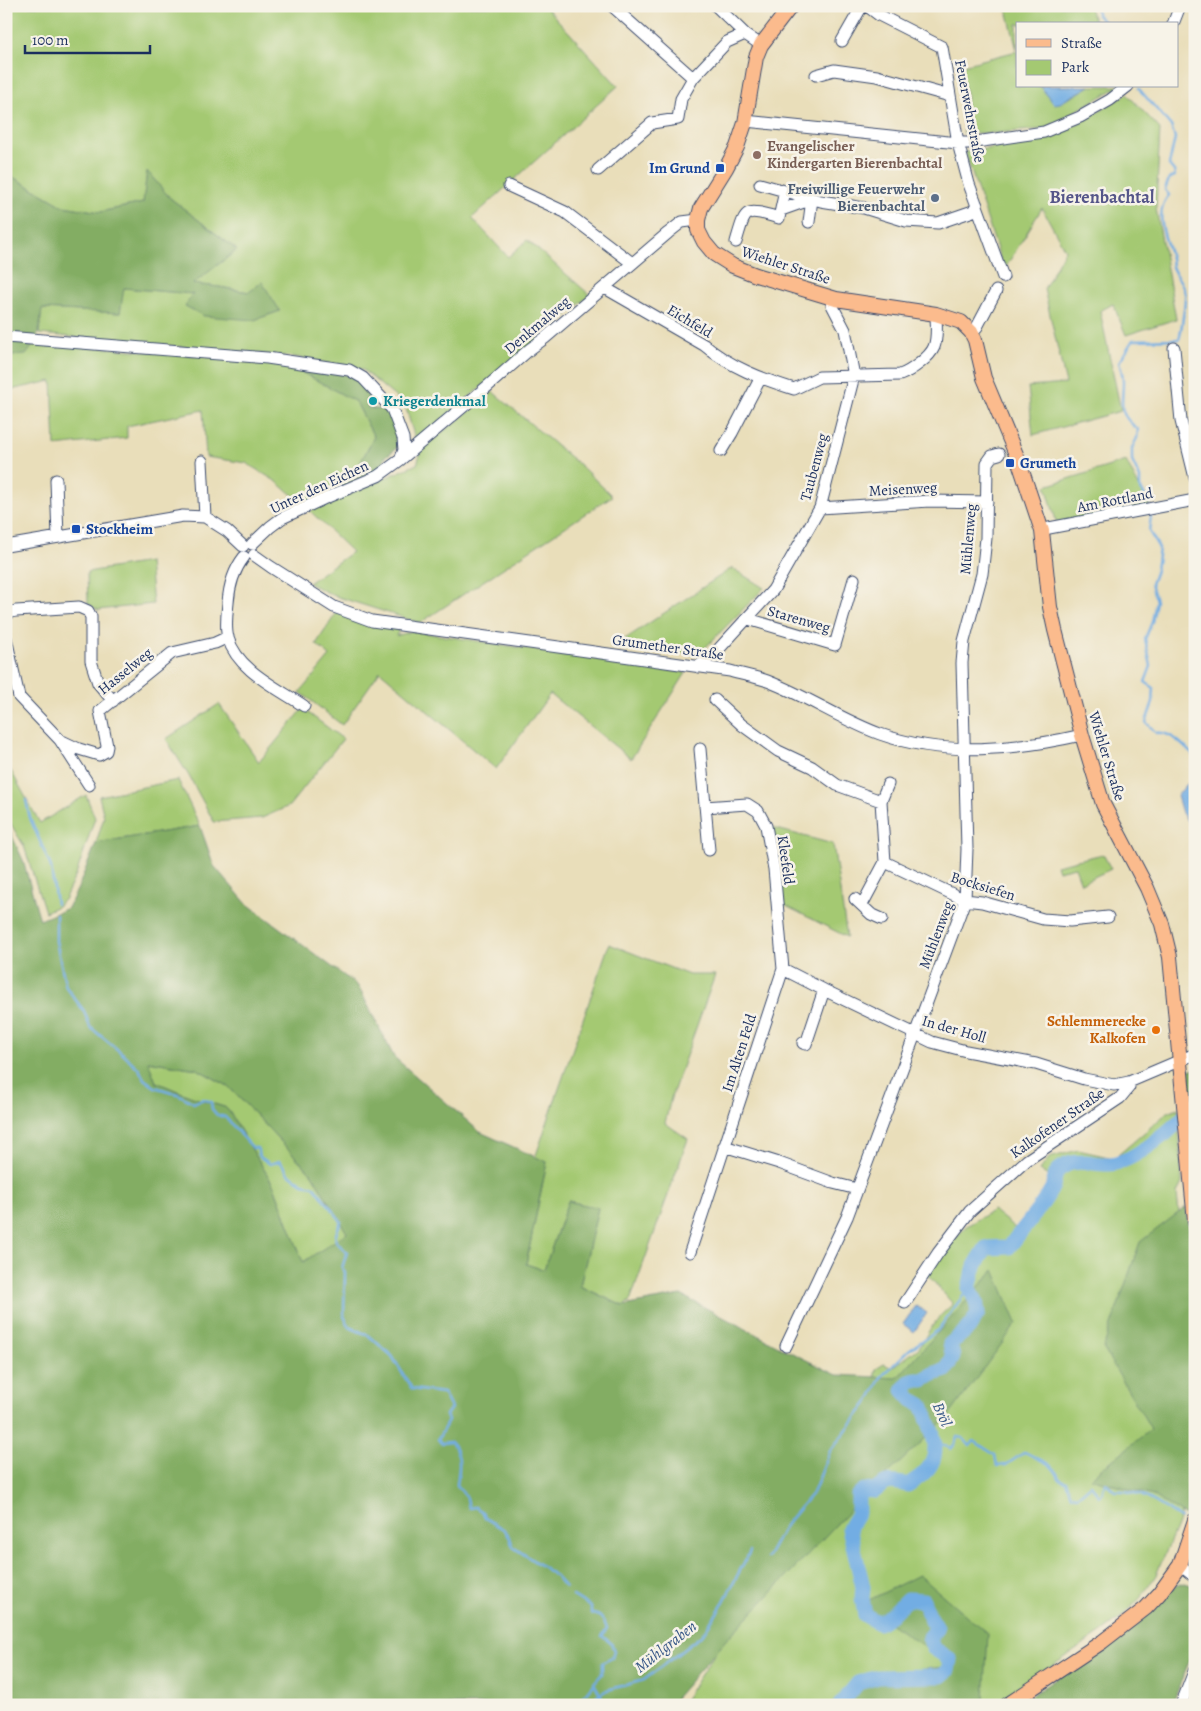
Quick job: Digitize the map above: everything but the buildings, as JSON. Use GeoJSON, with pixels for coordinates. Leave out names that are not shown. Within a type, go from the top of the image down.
{"type":"FeatureCollection","features":[{"type":"Feature","properties":{"kind":"main road"},"geometry":{"type":"LineString","coordinates":[[698,220],[701,208],[737,147],[745,121],[756,57],[761,45],[791,6]]}},
{"type":"Feature","properties":{"kind":"main road","name":"Wiehler Straße"},"geometry":{"type":"LineString","coordinates":[[698,220],[698,230],[704,242],[714,254],[733,266],[832,298],[936,314],[961,322],[971,332],[975,340],[984,378],[1018,459],[1042,531],[1050,607],[1060,652],[1082,736],[1103,804],[1147,888],[1162,924],[1170,957],[1195,1221]]}},
{"type":"Feature","properties":{"kind":"main road"},"geometry":{"type":"LineString","coordinates":[[1007,1705],[1129,1623],[1159,1594],[1180,1564],[1195,1520]]}},
{"type":"Feature","properties":{"kind":"street"},"geometry":{"type":"LineString","coordinates":[[612,6],[693,78]]}},
{"type":"Feature","properties":{"kind":"street"},"geometry":{"type":"LineString","coordinates":[[716,6],[745,34],[761,45]]}},
{"type":"Feature","properties":{"kind":"street"},"geometry":{"type":"LineString","coordinates":[[842,41],[862,6]]}},
{"type":"Feature","properties":{"kind":"street","name":"Feuerwehrstraße"},"geometry":{"type":"LineString","coordinates":[[867,6],[879,16],[942,47],[958,143],[969,184],[1003,278]]}},
{"type":"Feature","properties":{"kind":"street"},"geometry":{"type":"LineString","coordinates":[[1174,22],[1180,6]]}},
{"type":"Feature","properties":{"kind":"street"},"geometry":{"type":"LineString","coordinates":[[598,170],[652,123],[678,118],[681,99],[693,78],[727,42],[745,34]]}},
{"type":"Feature","properties":{"kind":"street"},"geometry":{"type":"LineString","coordinates":[[816,75],[834,70],[877,76],[950,96]]}},
{"type":"Feature","properties":{"kind":"street"},"geometry":{"type":"LineString","coordinates":[[745,121],[958,143],[1044,132],[1080,117],[1110,100],[1125,88]]}},
{"type":"Feature","properties":{"kind":"street"},"geometry":{"type":"LineString","coordinates":[[760,184],[812,199],[864,208],[906,220],[925,222],[938,222],[955,217],[973,211],[977,205]]}},
{"type":"Feature","properties":{"kind":"street"},"geometry":{"type":"LineString","coordinates":[[509,186],[565,212],[632,264]]}},
{"type":"Feature","properties":{"kind":"street"},"geometry":{"type":"LineString","coordinates":[[736,242],[745,214],[755,211],[779,218],[785,191]]}},
{"type":"Feature","properties":{"kind":"street"},"geometry":{"type":"LineString","coordinates":[[781,210],[812,199]]}},
{"type":"Feature","properties":{"kind":"street"},"geometry":{"type":"LineString","coordinates":[[809,222],[812,199]]}},
{"type":"Feature","properties":{"kind":"street","name":"Denkmalweg"},"geometry":{"type":"LineString","coordinates":[[400,460],[682,222],[698,220]]}},
{"type":"Feature","properties":{"kind":"street","name":"Eichfeld"},"geometry":{"type":"LineString","coordinates":[[605,288],[760,379],[794,390],[819,377],[900,375],[911,371],[934,349],[936,341],[936,314]]}},
{"type":"Feature","properties":{"kind":"street"},"geometry":{"type":"LineString","coordinates":[[971,332],[977,327],[996,291]]}},
{"type":"Feature","properties":{"kind":"street","name":"Taubenweg"},"geometry":{"type":"LineString","coordinates":[[698,667],[717,651],[773,590],[820,508],[854,376],[845,330],[832,306],[832,298]]}},
{"type":"Feature","properties":{"kind":"street"},"geometry":{"type":"LineString","coordinates":[[6,337],[248,356],[349,370],[363,378],[392,409],[404,450],[400,460]]}},
{"type":"Feature","properties":{"kind":"street"},"geometry":{"type":"LineString","coordinates":[[1174,348],[1180,421],[1195,478]]}},
{"type":"Feature","properties":{"kind":"street"},"geometry":{"type":"LineString","coordinates":[[721,451],[760,379]]}},
{"type":"Feature","properties":{"kind":"street","name":"Mühlenweg"},"geometry":{"type":"LineString","coordinates":[[786,1346],[847,1217],[965,900],[967,849],[962,663],[964,641],[982,574],[986,538],[987,464],[992,456],[999,454]]}},
{"type":"Feature","properties":{"kind":"street","name":"Unter den Eichen"},"geometry":{"type":"LineString","coordinates":[[228,638],[227,609],[229,589],[248,550],[270,526],[282,518],[323,499],[378,476],[400,460]]}},
{"type":"Feature","properties":{"kind":"street"},"geometry":{"type":"LineString","coordinates":[[6,546],[183,516],[204,517],[202,461]]}},
{"type":"Feature","properties":{"kind":"street"},"geometry":{"type":"LineString","coordinates":[[56,480],[58,537]]}},
{"type":"Feature","properties":{"kind":"street","name":"Am Rottland"},"geometry":{"type":"LineString","coordinates":[[1042,531],[1049,528],[1195,500]]}},
{"type":"Feature","properties":{"kind":"street","name":"Meisenweg"},"geometry":{"type":"LineString","coordinates":[[820,508],[930,502],[987,502]]}},
{"type":"Feature","properties":{"kind":"street","name":"Grumether Straße"},"geometry":{"type":"LineString","coordinates":[[204,517],[227,531],[248,550],[282,575],[334,607],[372,621],[730,671],[769,681],[843,718],[880,734],[924,746],[963,749],[1019,746],[1082,736]]}},
{"type":"Feature","properties":{"kind":"street","name":"Starenweg"},"geometry":{"type":"LineString","coordinates":[[748,619],[835,645],[854,579]]}},
{"type":"Feature","properties":{"kind":"street"},"geometry":{"type":"LineString","coordinates":[[6,613],[79,607],[88,611],[91,617],[91,661],[98,683],[113,700]]}},
{"type":"Feature","properties":{"kind":"street"},"geometry":{"type":"LineString","coordinates":[[6,638],[19,697],[60,740],[89,785]]}},
{"type":"Feature","properties":{"kind":"street"},"geometry":{"type":"LineString","coordinates":[[228,638],[237,654],[250,670],[304,706]]}},
{"type":"Feature","properties":{"kind":"street","name":"Hasselweg"},"geometry":{"type":"LineString","coordinates":[[60,740],[79,749],[99,755],[106,751],[108,746],[100,711],[172,653],[228,638]]}},
{"type":"Feature","properties":{"kind":"street"},"geometry":{"type":"LineString","coordinates":[[715,700],[742,726],[778,751],[812,767],[837,785],[881,801]]}},
{"type":"Feature","properties":{"kind":"street"},"geometry":{"type":"LineString","coordinates":[[700,749],[709,850]]}},
{"type":"Feature","properties":{"kind":"street"},"geometry":{"type":"LineString","coordinates":[[882,919],[871,914],[858,902],[885,862],[881,801],[888,784]]}},
{"type":"Feature","properties":{"kind":"street","name":"Kleefeld"},"geometry":{"type":"LineString","coordinates":[[706,807],[747,804],[758,811],[766,826],[774,869],[783,969]]}},
{"type":"Feature","properties":{"kind":"street","name":"Bocksiefen"},"geometry":{"type":"LineString","coordinates":[[885,862],[965,900],[982,902],[1042,919],[1070,921],[1108,917]]}},
{"type":"Feature","properties":{"kind":"street","name":"In der Holl"},"geometry":{"type":"LineString","coordinates":[[783,969],[932,1042],[966,1051],[1036,1064],[1084,1079]]}},
{"type":"Feature","properties":{"kind":"street","name":"Im Alten Feld"},"geometry":{"type":"LineString","coordinates":[[690,1252],[783,969]]}},
{"type":"Feature","properties":{"kind":"street"},"geometry":{"type":"LineString","coordinates":[[803,1043],[806,1044],[824,990]]}},
{"type":"Feature","properties":{"kind":"street","name":"Kalkofener Straße"},"geometry":{"type":"LineString","coordinates":[[1084,1079],[1114,1085],[1129,1082],[1195,1054]]}},
{"type":"Feature","properties":{"kind":"street","name":"Kalkofener Straße"},"geometry":{"type":"LineString","coordinates":[[905,1304],[938,1253],[970,1211],[1027,1160],[1120,1098],[1129,1087],[1129,1082]]}},
{"type":"Feature","properties":{"kind":"street"},"geometry":{"type":"LineString","coordinates":[[724,1146],[833,1183],[857,1189]]}},
{"type":"Feature","properties":{"kind":"street"},"geometry":{"type":"LineString","coordinates":[[1180,1564],[1195,1577]]}},
{"type":"Feature","properties":{"kind":"street"},"geometry":{"type":"LineString","coordinates":[[1181,1705],[1195,1669]]}},
{"type":"Feature","properties":{"kind":"green space"},"geometry":{"type":"Polygon","coordinates":[[[6,6],[545,6],[618,86],[472,218],[508,257],[527,240],[590,295],[416,442],[405,405],[363,370],[295,357],[39,334],[42,309],[120,313],[123,288],[194,294],[254,320],[280,311],[249,292],[192,284],[237,250],[170,198],[147,172],[143,203],[100,212],[63,206],[6,173],[6,6]]]}},
{"type":"Feature","properties":{"kind":"green space"},"geometry":{"type":"Polygon","coordinates":[[[1006,6],[1088,6],[1095,22],[1016,22],[1016,46],[1006,6]]]}},
{"type":"Feature","properties":{"kind":"green space"},"geometry":{"type":"Polygon","coordinates":[[[1016,51],[1016,88],[1042,88],[1054,104],[1072,97],[1087,88],[1116,88],[1044,129],[996,133],[963,133],[967,97],[959,66],[1016,51]]]}},
{"type":"Feature","properties":{"kind":"green space"},"geometry":{"type":"Polygon","coordinates":[[[1127,94],[1160,129],[1156,208],[1176,319],[1126,335],[1113,304],[1100,311],[1121,411],[1033,435],[1028,387],[1066,384],[1044,289],[1065,250],[1042,208],[1004,270],[965,152],[1051,139],[1127,94]]]}},
{"type":"Feature","properties":{"kind":"green space"},"geometry":{"type":"Polygon","coordinates":[[[147,171],[170,198],[237,250],[193,284],[249,292],[262,282],[280,311],[254,320],[204,316],[185,306],[193,294],[124,288],[120,313],[42,309],[38,334],[31,349],[26,355],[9,356],[6,332],[6,173],[63,206],[100,212],[143,203],[147,171]]]}},
{"type":"Feature","properties":{"kind":"green space"},"geometry":{"type":"Polygon","coordinates":[[[6,341],[9,355],[36,342],[285,363],[356,402],[374,437],[349,484],[303,504],[277,482],[246,463],[206,457],[203,410],[127,426],[127,438],[55,446],[52,381],[6,391],[6,341]]]}},
{"type":"Feature","properties":{"kind":"green space"},"geometry":{"type":"Polygon","coordinates":[[[285,363],[363,378],[368,389],[368,408],[397,411],[406,441],[385,457],[383,467],[349,484],[374,437],[356,402],[285,363]]]}},
{"type":"Feature","properties":{"kind":"green space"},"geometry":{"type":"Polygon","coordinates":[[[493,392],[582,467],[612,496],[420,623],[335,596],[308,583],[352,552],[310,511],[417,464],[422,448],[493,392]]]}},
{"type":"Feature","properties":{"kind":"green space"},"geometry":{"type":"Polygon","coordinates":[[[1126,461],[1149,506],[1057,524],[1046,486],[1126,461]]]}},
{"type":"Feature","properties":{"kind":"green space"},"geometry":{"type":"Polygon","coordinates":[[[149,562],[153,604],[98,610],[88,604],[87,572],[149,562]]]}},
{"type":"Feature","properties":{"kind":"green space"},"geometry":{"type":"Polygon","coordinates":[[[732,568],[764,588],[698,655],[616,645],[732,568]]]}},
{"type":"Feature","properties":{"kind":"green space"},"geometry":{"type":"Polygon","coordinates":[[[337,612],[399,630],[396,636],[412,631],[686,673],[631,759],[550,694],[496,769],[380,671],[342,725],[300,692],[330,656],[316,644],[337,612]]]}},
{"type":"Feature","properties":{"kind":"green space"},"geometry":{"type":"Polygon","coordinates":[[[219,704],[259,762],[303,709],[343,739],[289,806],[262,818],[214,822],[166,739],[219,704]]]}},
{"type":"Feature","properties":{"kind":"green space"},"geometry":{"type":"Polygon","coordinates":[[[6,762],[40,823],[86,795],[95,818],[77,872],[64,900],[56,907],[45,912],[24,846],[6,816],[6,762]]]}},
{"type":"Feature","properties":{"kind":"green space"},"geometry":{"type":"Polygon","coordinates":[[[178,780],[200,826],[96,843],[104,817],[99,796],[178,780]]]}},
{"type":"Feature","properties":{"kind":"green space"},"geometry":{"type":"Polygon","coordinates":[[[6,823],[23,860],[40,920],[68,908],[96,843],[200,826],[214,866],[246,903],[358,986],[394,1057],[480,1132],[547,1162],[526,1264],[544,1270],[568,1201],[598,1208],[580,1286],[623,1306],[681,1295],[837,1375],[897,1378],[994,1270],[1017,1323],[949,1416],[853,1507],[725,1641],[669,1705],[6,1705],[6,854],[12,850],[8,838],[6,838],[6,823]],[[148,1061],[156,1082],[192,1097],[227,1108],[274,1186],[303,1262],[347,1233],[312,1174],[228,1086],[197,1069],[148,1061]]]}},
{"type":"Feature","properties":{"kind":"green space"},"geometry":{"type":"Polygon","coordinates":[[[773,828],[833,844],[847,937],[784,905],[773,828]]]}},
{"type":"Feature","properties":{"kind":"green space"},"geometry":{"type":"Polygon","coordinates":[[[1103,854],[1111,869],[1081,883],[1075,867],[1058,871],[1056,865],[1103,854]]]}},
{"type":"Feature","properties":{"kind":"green space"},"geometry":{"type":"Polygon","coordinates":[[[609,944],[689,975],[715,975],[671,1098],[665,1123],[688,1139],[630,1301],[623,1306],[580,1286],[598,1208],[568,1201],[544,1270],[526,1264],[547,1162],[535,1158],[609,944]]]}},
{"type":"Feature","properties":{"kind":"green space"},"geometry":{"type":"Polygon","coordinates":[[[147,1061],[197,1069],[228,1086],[312,1174],[348,1233],[303,1263],[274,1186],[227,1108],[192,1097],[156,1082],[147,1061]]]}},
{"type":"Feature","properties":{"kind":"green space"},"geometry":{"type":"Polygon","coordinates":[[[1195,1069],[1195,1148],[1185,1070],[1195,1069]]]}},
{"type":"Feature","properties":{"kind":"green space"},"geometry":{"type":"Polygon","coordinates":[[[1178,1108],[1182,1183],[1177,1193],[1195,1390],[1188,1491],[1177,1526],[1156,1575],[1142,1596],[1122,1617],[1102,1632],[995,1705],[681,1705],[715,1653],[732,1618],[873,1384],[876,1369],[884,1364],[892,1368],[919,1348],[930,1329],[953,1304],[927,1274],[965,1227],[993,1210],[1015,1228],[1034,1208],[1051,1177],[1039,1171],[1049,1158],[1078,1150],[1113,1158],[1168,1112],[1178,1108]]]}},
{"type":"Feature","properties":{"kind":"green space"},"geometry":{"type":"Polygon","coordinates":[[[1186,1207],[1195,1263],[1195,1493],[1189,1518],[1153,1496],[1090,1478],[1151,1429],[1103,1348],[1140,1242],[1186,1207]]]}},
{"type":"Feature","properties":{"kind":"green space"},"geometry":{"type":"Polygon","coordinates":[[[919,1575],[988,1634],[984,1701],[974,1705],[831,1705],[859,1676],[953,1666],[861,1604],[919,1575]]]}},
{"type":"Feature","properties":{"kind":"green space"},"geometry":{"type":"Polygon","coordinates":[[[1185,1583],[1191,1585],[1195,1590],[1195,1646],[1172,1705],[1017,1705],[1135,1626],[1174,1587],[1185,1583]]]}},
{"type":"Feature","properties":{"kind":"water"},"geometry":{"type":"Polygon","coordinates":[[[1042,88],[1086,88],[1060,103],[1054,104],[1042,88]]]}},
{"type":"Feature","properties":{"kind":"water"},"geometry":{"type":"Polygon","coordinates":[[[1195,783],[1195,833],[1182,813],[1177,796],[1187,784],[1195,783]]]}},
{"type":"Feature","properties":{"kind":"water"},"geometry":{"type":"Polygon","coordinates":[[[916,1306],[927,1313],[914,1332],[903,1324],[916,1306]]]}},
{"type":"Feature","properties":{"kind":"waterway"},"geometry":{"type":"LineString","coordinates":[[1097,6],[1097,15],[1103,22]]}},
{"type":"Feature","properties":{"kind":"waterway"},"geometry":{"type":"LineString","coordinates":[[1139,89],[1171,126],[1175,138],[1169,165],[1174,171],[1175,176],[1169,179],[1165,190],[1169,195],[1164,202],[1161,218],[1172,267],[1185,293],[1179,339],[1133,340],[1119,362],[1123,379],[1122,408],[1126,418],[1138,429],[1137,438],[1132,448],[1132,461],[1140,478],[1140,488],[1150,503]]}},
{"type":"Feature","properties":{"kind":"waterway"},"geometry":{"type":"LineString","coordinates":[[1151,516],[1149,531],[1159,548],[1156,570],[1151,584],[1156,601],[1152,622],[1145,639],[1151,666],[1145,682],[1154,688],[1153,702],[1146,722],[1156,733],[1167,734],[1172,737],[1195,757]]}},
{"type":"Feature","properties":{"kind":"waterway"},"geometry":{"type":"LineString","coordinates":[[26,800],[30,818],[51,867],[56,904]]}},
{"type":"Feature","properties":{"kind":"waterway"},"geometry":{"type":"LineString","coordinates":[[56,915],[56,941],[66,987],[84,1011],[90,1027],[123,1054],[139,1069],[144,1079],[155,1087],[178,1094],[194,1103],[203,1099],[211,1102],[212,1109],[217,1115],[225,1117],[253,1148],[257,1148],[260,1157],[270,1164],[280,1161],[288,1173],[303,1184],[314,1186],[341,1221],[335,1238],[338,1244],[347,1252],[342,1268],[345,1272],[344,1316],[349,1327],[368,1335],[392,1356],[412,1389],[443,1393],[451,1408],[446,1415],[448,1421],[438,1439],[441,1443],[451,1442],[455,1448],[459,1458],[457,1485],[467,1498],[469,1508],[475,1507],[483,1512],[485,1518],[505,1530],[513,1547],[552,1573],[565,1587]]}},
{"type":"Feature","properties":{"kind":"waterway","name":"Bröl"},"geometry":{"type":"LineString","coordinates":[[840,1705],[858,1683],[878,1677],[941,1676],[948,1670],[950,1659],[933,1648],[929,1637],[937,1628],[923,1600],[907,1599],[891,1615],[879,1623],[865,1615],[862,1598],[863,1587],[849,1528],[858,1513],[858,1495],[864,1490],[875,1491],[890,1482],[908,1485],[922,1475],[930,1466],[935,1449],[929,1422],[922,1405],[911,1399],[903,1390],[911,1380],[923,1380],[933,1374],[946,1370],[953,1357],[950,1344],[969,1328],[978,1313],[976,1301],[969,1288],[975,1266],[986,1248],[1009,1247],[1043,1203],[1052,1188],[1057,1172],[1061,1168],[1079,1162],[1110,1164],[1132,1157],[1156,1141],[1195,1106]]}},
{"type":"Feature","properties":{"kind":"waterway"},"geometry":{"type":"LineString","coordinates":[[767,1558],[786,1524],[814,1491],[830,1451],[869,1401],[881,1377],[910,1349],[937,1331],[969,1288]]}},
{"type":"Feature","properties":{"kind":"waterway"},"geometry":{"type":"LineString","coordinates":[[935,1441],[951,1449],[957,1437],[963,1438],[970,1446],[974,1441],[995,1455],[997,1466],[1006,1465],[1025,1452],[1053,1468],[1059,1478],[1066,1481],[1071,1495],[1078,1496],[1091,1485],[1099,1496],[1102,1494],[1105,1482],[1115,1491],[1141,1495],[1180,1518]]}},
{"type":"Feature","properties":{"kind":"waterway","name":"Mühlgraben"},"geometry":{"type":"LineString","coordinates":[[583,1705],[607,1690],[644,1680],[702,1635],[721,1607],[750,1551]]}},
{"type":"Feature","properties":{"kind":"waterway"},"geometry":{"type":"LineString","coordinates":[[573,1596],[591,1607],[591,1614],[597,1615],[603,1620],[607,1628],[602,1636],[611,1643],[614,1651],[612,1658],[602,1663],[602,1674],[594,1683],[606,1705]]}},
{"type":"Feature","properties":{"kind":"waterway","name":"Mühlgraben"},"geometry":{"type":"LineString","coordinates":[[576,1705],[594,1683]]}},
{"type":"Feature","properties":{"kind":"place","name":"Evangelischer Kindergarten Bierenbachtal"},"geometry":{"type":"Point","coordinates":[757,155]}},
{"type":"Feature","properties":{"kind":"place","name":"Im Grund"},"geometry":{"type":"Point","coordinates":[720,168]}},
{"type":"Feature","properties":{"kind":"place","name":"Freiwillige Feuerwehr Bierenbachtal"},"geometry":{"type":"Point","coordinates":[935,198]}},
{"type":"Feature","properties":{"kind":"place","name":"Kriegerdenkmal"},"geometry":{"type":"Point","coordinates":[373,401]}},
{"type":"Feature","properties":{"kind":"place","name":"Grumeth"},"geometry":{"type":"Point","coordinates":[1010,463]}},
{"type":"Feature","properties":{"kind":"place","name":"Stockheim"},"geometry":{"type":"Point","coordinates":[76,529]}},
{"type":"Feature","properties":{"kind":"place","name":"Schlemmerecke Kalkofen"},"geometry":{"type":"Point","coordinates":[1156,1030]}},
{"type":"Feature","properties":{"kind":"district","name":"Bierenbachtal"},"geometry":{"type":"Point","coordinates":[1102,197]}}]}
